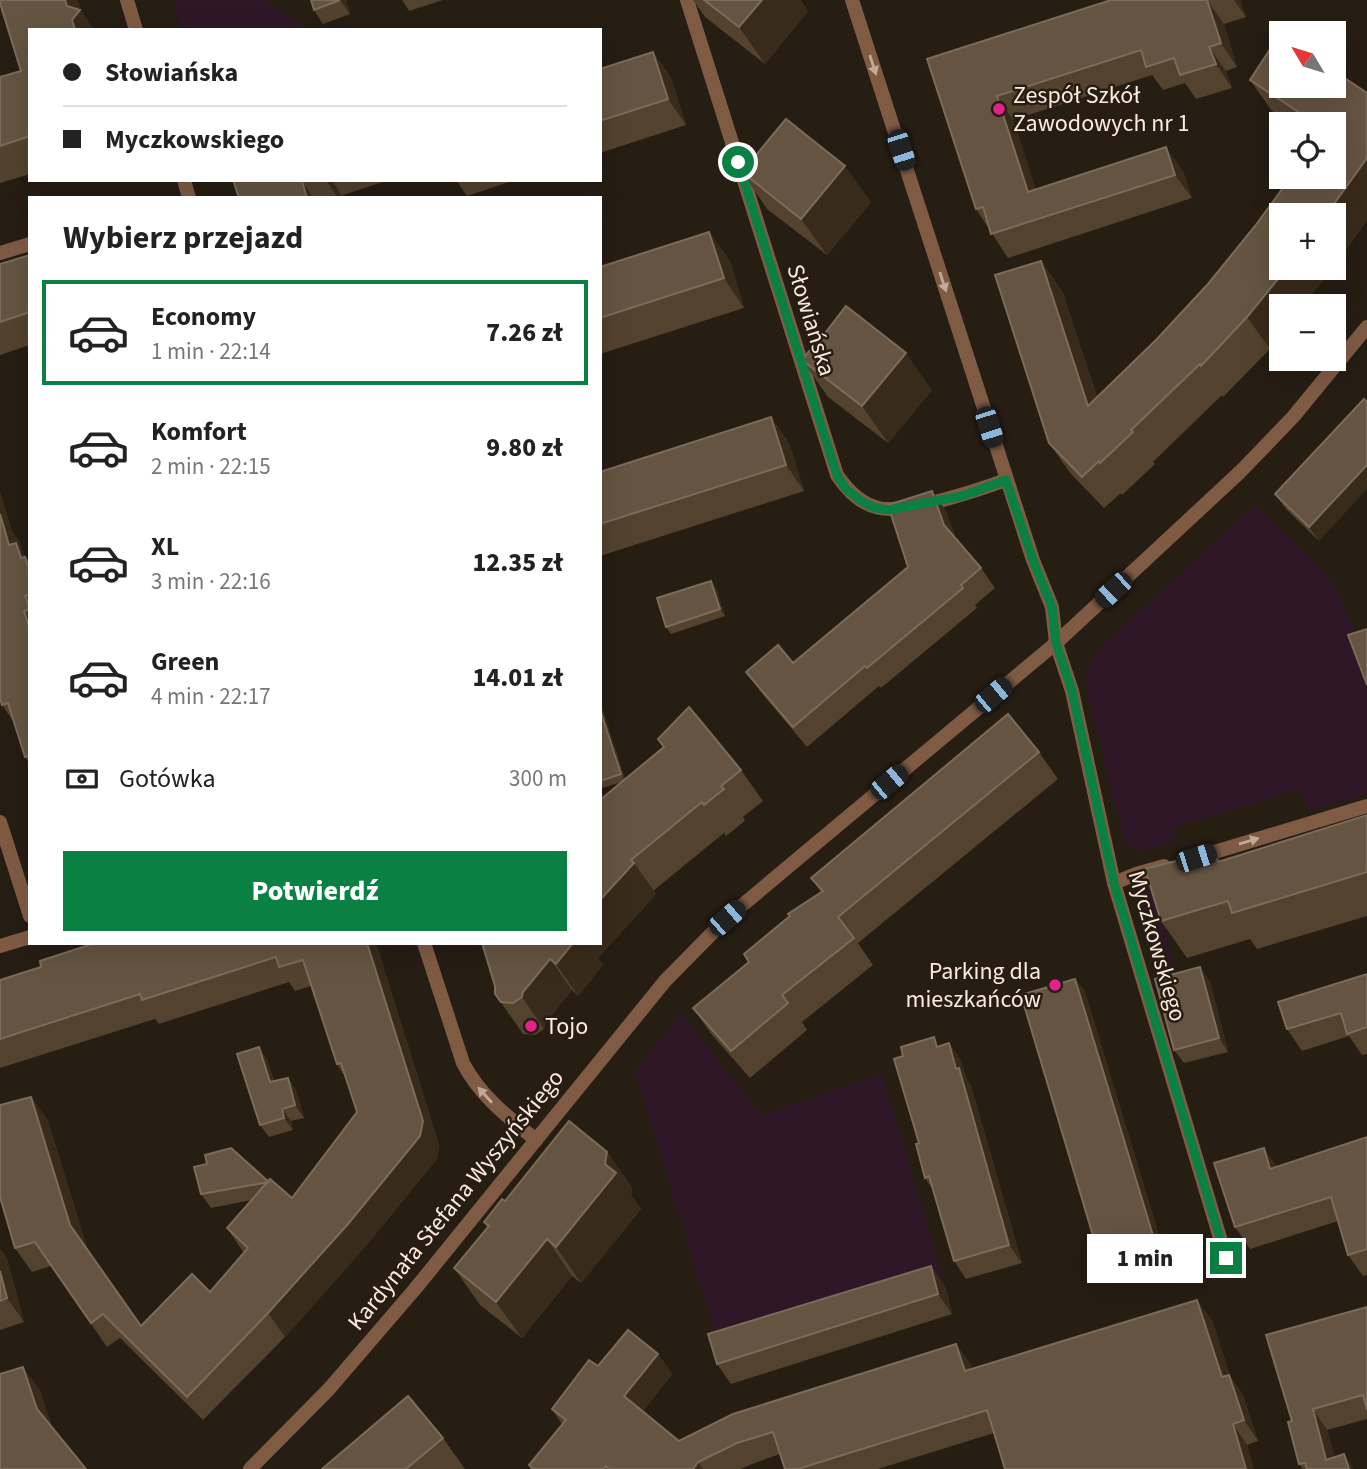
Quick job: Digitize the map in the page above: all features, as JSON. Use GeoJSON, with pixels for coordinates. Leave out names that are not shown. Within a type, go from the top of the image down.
{"type":"FeatureCollection","features":[{"type":"Feature","properties":{"kind":"street"},"geometry":{"type":"LineString","coordinates":[[127,0],[135,28]]}},
{"type":"Feature","properties":{"kind":"street","name":"Słowiańska"},"geometry":{"type":"LineString","coordinates":[[687,0],[837,475],[846,489],[864,503],[889,510],[962,496],[1006,480]]}},
{"type":"Feature","properties":{"kind":"street"},"geometry":{"type":"LineString","coordinates":[[852,0],[1006,480],[1052,607],[1056,643]]}},
{"type":"Feature","properties":{"kind":"street"},"geometry":{"type":"LineString","coordinates":[[0,253],[28,245]]}},
{"type":"Feature","properties":{"kind":"street","name":"Kardynała Stefana Wyszyńskiego"},"geometry":{"type":"LineString","coordinates":[[250,1469],[329,1389],[415,1289],[665,981],[727,918],[1056,643],[1240,472],[1293,417],[1367,327]]}},
{"type":"Feature","properties":{"kind":"street","name":"Myczkowskiego"},"geometry":{"type":"LineString","coordinates":[[1056,643],[1072,691],[1114,883],[1226,1258]]}},
{"type":"Feature","properties":{"kind":"street"},"geometry":{"type":"LineString","coordinates":[[1114,883],[1136,874],[1367,806]]}},
{"type":"Feature","properties":{"kind":"street"},"geometry":{"type":"LineString","coordinates":[[0,822],[28,910]]}},
{"type":"Feature","properties":{"kind":"street"},"geometry":{"type":"LineString","coordinates":[[0,946],[28,937]]}},
{"type":"Feature","properties":{"kind":"street"},"geometry":{"type":"LineString","coordinates":[[425,945],[463,1063],[471,1079],[498,1108],[536,1140]]}},
{"type":"Feature","properties":{"kind":"shaded area"},"geometry":{"type":"Polygon","coordinates":[[[173,0],[263,0],[306,28],[181,28],[173,0]]]}},
{"type":"Feature","properties":{"kind":"shaded area"},"geometry":{"type":"Polygon","coordinates":[[[1255,505],[1335,584],[1367,667],[1367,794],[1308,810],[1300,789],[1172,828],[1175,841],[1142,851],[1130,848],[1124,837],[1086,686],[1089,666],[1099,649],[1255,505]]]}},
{"type":"Feature","properties":{"kind":"shaded area"},"geometry":{"type":"Polygon","coordinates":[[[1158,885],[1160,909],[1173,963],[1157,961],[1143,905],[1149,891],[1158,885]]]}},
{"type":"Feature","properties":{"kind":"shaded area"},"geometry":{"type":"Polygon","coordinates":[[[681,1013],[761,1115],[882,1074],[945,1286],[722,1354],[635,1071],[681,1013]]]}},
{"type":"Feature","properties":{"kind":"building"},"geometry":{"type":"Polygon","coordinates":[[[0,0],[65,0],[67,6],[80,10],[72,20],[74,28],[28,28],[28,137],[0,146],[0,77],[21,71],[0,0]]]}},
{"type":"Feature","properties":{"kind":"building"},"geometry":{"type":"Polygon","coordinates":[[[311,0],[340,0],[314,10],[311,0]]]}},
{"type":"Feature","properties":{"kind":"building"},"geometry":{"type":"Polygon","coordinates":[[[704,0],[762,0],[739,27],[704,0]]]}},
{"type":"Feature","properties":{"kind":"building","name":"Zespół Szkół Zawodowych nr 1"},"geometry":{"type":"Polygon","coordinates":[[[1111,0],[1207,0],[1221,43],[1209,47],[1216,64],[1180,75],[1174,58],[1146,67],[1141,50],[997,96],[1028,192],[1166,147],[1175,175],[991,234],[983,207],[976,209],[927,59],[1111,0]]]}},
{"type":"Feature","properties":{"kind":"building"},"geometry":{"type":"Polygon","coordinates":[[[1269,51],[1269,92],[1250,80],[1269,51]]]}},
{"type":"Feature","properties":{"kind":"building"},"geometry":{"type":"Polygon","coordinates":[[[653,52],[668,99],[602,120],[602,68],[653,52]]]}},
{"type":"Feature","properties":{"kind":"building"},"geometry":{"type":"Polygon","coordinates":[[[1346,79],[1367,93],[1367,158],[1346,187],[1346,112],[1299,112],[1277,98],[1346,98],[1346,79]]]}},
{"type":"Feature","properties":{"kind":"building"},"geometry":{"type":"Polygon","coordinates":[[[786,119],[845,166],[801,219],[742,172],[786,119]]]}},
{"type":"Feature","properties":{"kind":"building"},"geometry":{"type":"Polygon","coordinates":[[[234,182],[302,182],[306,196],[238,196],[234,182]]]}},
{"type":"Feature","properties":{"kind":"building"},"geometry":{"type":"Polygon","coordinates":[[[1282,189],[1345,189],[1335,203],[1272,203],[1282,189]]]}},
{"type":"Feature","properties":{"kind":"building"},"geometry":{"type":"Polygon","coordinates":[[[1269,207],[1269,280],[1277,280],[1201,366],[1200,364],[1131,430],[1133,432],[1082,477],[1049,443],[995,275],[1041,261],[1088,406],[1157,339],[1208,284],[1269,207]]]}},
{"type":"Feature","properties":{"kind":"building"},"geometry":{"type":"Polygon","coordinates":[[[709,232],[724,278],[602,317],[602,266],[709,232]]]}},
{"type":"Feature","properties":{"kind":"building"},"geometry":{"type":"Polygon","coordinates":[[[28,256],[28,313],[0,322],[0,264],[28,256]]]}},
{"type":"Feature","properties":{"kind":"building"},"geometry":{"type":"Polygon","coordinates":[[[846,306],[906,353],[862,406],[802,360],[846,306]]]}},
{"type":"Feature","properties":{"kind":"building"},"geometry":{"type":"Polygon","coordinates":[[[1364,399],[1367,402],[1367,465],[1309,527],[1275,494],[1364,399]]]}},
{"type":"Feature","properties":{"kind":"building"},"geometry":{"type":"Polygon","coordinates":[[[771,417],[786,465],[602,523],[602,471],[771,417]]]}},
{"type":"Feature","properties":{"kind":"building"},"geometry":{"type":"Polygon","coordinates":[[[932,491],[944,525],[981,568],[961,585],[963,588],[793,727],[746,672],[778,645],[793,663],[908,567],[888,505],[932,491]]]}},
{"type":"Feature","properties":{"kind":"building"},"geometry":{"type":"Polygon","coordinates":[[[0,514],[9,545],[16,543],[21,558],[25,557],[28,566],[28,595],[25,596],[28,610],[24,611],[28,623],[28,756],[25,757],[8,703],[2,705],[0,514]]]}},
{"type":"Feature","properties":{"kind":"building"},"geometry":{"type":"Polygon","coordinates":[[[711,581],[720,609],[666,627],[657,598],[711,581]]]}},
{"type":"Feature","properties":{"kind":"building"},"geometry":{"type":"Polygon","coordinates":[[[1367,629],[1367,685],[1348,635],[1367,629]]]}},
{"type":"Feature","properties":{"kind":"building"},"geometry":{"type":"Polygon","coordinates":[[[689,707],[741,770],[721,786],[724,789],[704,805],[702,802],[631,860],[634,863],[602,898],[602,798],[664,747],[658,739],[689,707]]]}},
{"type":"Feature","properties":{"kind":"building"},"geometry":{"type":"Polygon","coordinates":[[[1008,714],[1039,752],[838,917],[854,938],[782,995],[788,1003],[731,1051],[693,1008],[749,962],[744,954],[790,916],[788,914],[823,891],[811,878],[1008,714]]]}},
{"type":"Feature","properties":{"kind":"building"},"geometry":{"type":"Polygon","coordinates":[[[602,715],[621,774],[602,780],[602,715]]]}},
{"type":"Feature","properties":{"kind":"building"},"geometry":{"type":"Polygon","coordinates":[[[1367,815],[1367,872],[1232,913],[1228,901],[1161,921],[1145,869],[1214,851],[1218,862],[1367,815]]]}},
{"type":"Feature","properties":{"kind":"building"},"geometry":{"type":"Polygon","coordinates":[[[89,945],[368,945],[423,1121],[420,1136],[348,1224],[187,1397],[103,1314],[91,1323],[35,1242],[15,1248],[0,1197],[0,1105],[31,1097],[70,1225],[141,1326],[192,1274],[210,1292],[248,1248],[227,1228],[270,1179],[292,1198],[357,1112],[341,1063],[337,1064],[303,960],[279,967],[276,957],[142,1000],[140,994],[0,1039],[0,980],[41,967],[40,961],[89,945]]]}},
{"type":"Feature","properties":{"kind":"building"},"geometry":{"type":"Polygon","coordinates":[[[483,945],[571,945],[556,964],[550,959],[523,992],[522,997],[513,1003],[501,1002],[495,994],[483,945]]]}},
{"type":"Feature","properties":{"kind":"building"},"geometry":{"type":"Polygon","coordinates":[[[1200,967],[1219,1038],[1174,1050],[1155,979],[1200,967]]]}},
{"type":"Feature","properties":{"kind":"building"},"geometry":{"type":"Polygon","coordinates":[[[1367,974],[1367,1027],[1347,1034],[1341,1013],[1287,1029],[1278,1002],[1367,974]]]}},
{"type":"Feature","properties":{"kind":"building"},"geometry":{"type":"Polygon","coordinates":[[[1075,979],[1158,1252],[1103,1269],[1021,995],[1075,979]]]}},
{"type":"Feature","properties":{"kind":"building"},"geometry":{"type":"Polygon","coordinates":[[[934,1037],[937,1047],[949,1043],[956,1069],[959,1068],[1009,1245],[954,1261],[929,1176],[925,1178],[916,1144],[919,1143],[894,1059],[903,1056],[901,1047],[934,1037]]]}},
{"type":"Feature","properties":{"kind":"building"},"geometry":{"type":"Polygon","coordinates":[[[259,1047],[270,1082],[288,1078],[295,1105],[282,1109],[284,1118],[260,1125],[237,1054],[259,1047]]]}},
{"type":"Feature","properties":{"kind":"building"},"geometry":{"type":"Polygon","coordinates":[[[569,1121],[607,1152],[605,1164],[616,1173],[556,1247],[547,1239],[496,1302],[454,1268],[489,1226],[484,1222],[502,1199],[505,1201],[569,1121]]]}},
{"type":"Feature","properties":{"kind":"building"},"geometry":{"type":"Polygon","coordinates":[[[1367,1137],[1367,1249],[1348,1255],[1331,1197],[1235,1227],[1214,1163],[1264,1148],[1270,1169],[1367,1137]]]}},
{"type":"Feature","properties":{"kind":"building"},"geometry":{"type":"Polygon","coordinates":[[[231,1148],[269,1182],[201,1194],[194,1167],[207,1164],[205,1155],[231,1148]]]}},
{"type":"Feature","properties":{"kind":"building"},"geometry":{"type":"Polygon","coordinates":[[[931,1266],[938,1294],[717,1364],[708,1334],[931,1266]]]}},
{"type":"Feature","properties":{"kind":"building"},"geometry":{"type":"Polygon","coordinates":[[[0,1271],[7,1298],[0,1301],[0,1271]]]}},
{"type":"Feature","properties":{"kind":"building"},"geometry":{"type":"Polygon","coordinates":[[[1197,1300],[1222,1377],[1229,1375],[1244,1420],[1233,1424],[1246,1469],[1005,1469],[987,1410],[798,1469],[785,1469],[773,1432],[737,1443],[698,1462],[693,1469],[609,1469],[606,1466],[603,1469],[533,1469],[529,1465],[566,1420],[552,1409],[589,1360],[598,1366],[628,1330],[658,1354],[624,1396],[679,1441],[733,1414],[956,1344],[965,1371],[1197,1300]]]}},
{"type":"Feature","properties":{"kind":"building"},"geometry":{"type":"Polygon","coordinates":[[[1367,1307],[1367,1410],[1363,1395],[1313,1409],[1326,1460],[1344,1454],[1349,1469],[1307,1469],[1305,1463],[1299,1464],[1288,1422],[1292,1421],[1266,1335],[1367,1307]]]}},
{"type":"Feature","properties":{"kind":"building"},"geometry":{"type":"Polygon","coordinates":[[[23,1367],[37,1409],[86,1469],[0,1469],[0,1374],[23,1367]]]}},
{"type":"Feature","properties":{"kind":"building"},"geometry":{"type":"Polygon","coordinates":[[[408,1396],[443,1438],[406,1469],[322,1469],[408,1396]]]}},
{"type":"Feature","properties":{"kind":"place","name":"Zespół Szkół Zawodowych nr 1"},"geometry":{"type":"Point","coordinates":[999,109]}},
{"type":"Feature","properties":{"kind":"place","name":"Parking dla mieszkańców"},"geometry":{"type":"Point","coordinates":[1055,985]}},
{"type":"Feature","properties":{"kind":"place","name":"Tojo"},"geometry":{"type":"Point","coordinates":[531,1026]}},
{"type":"Feature","properties":{"kind":"route"},"geometry":{"type":"LineString","coordinates":[[738,162],[837,475],[846,489],[864,503],[889,510],[962,496],[1006,480],[1052,607],[1056,643],[1072,691],[1114,883],[1226,1258]]}}]}
